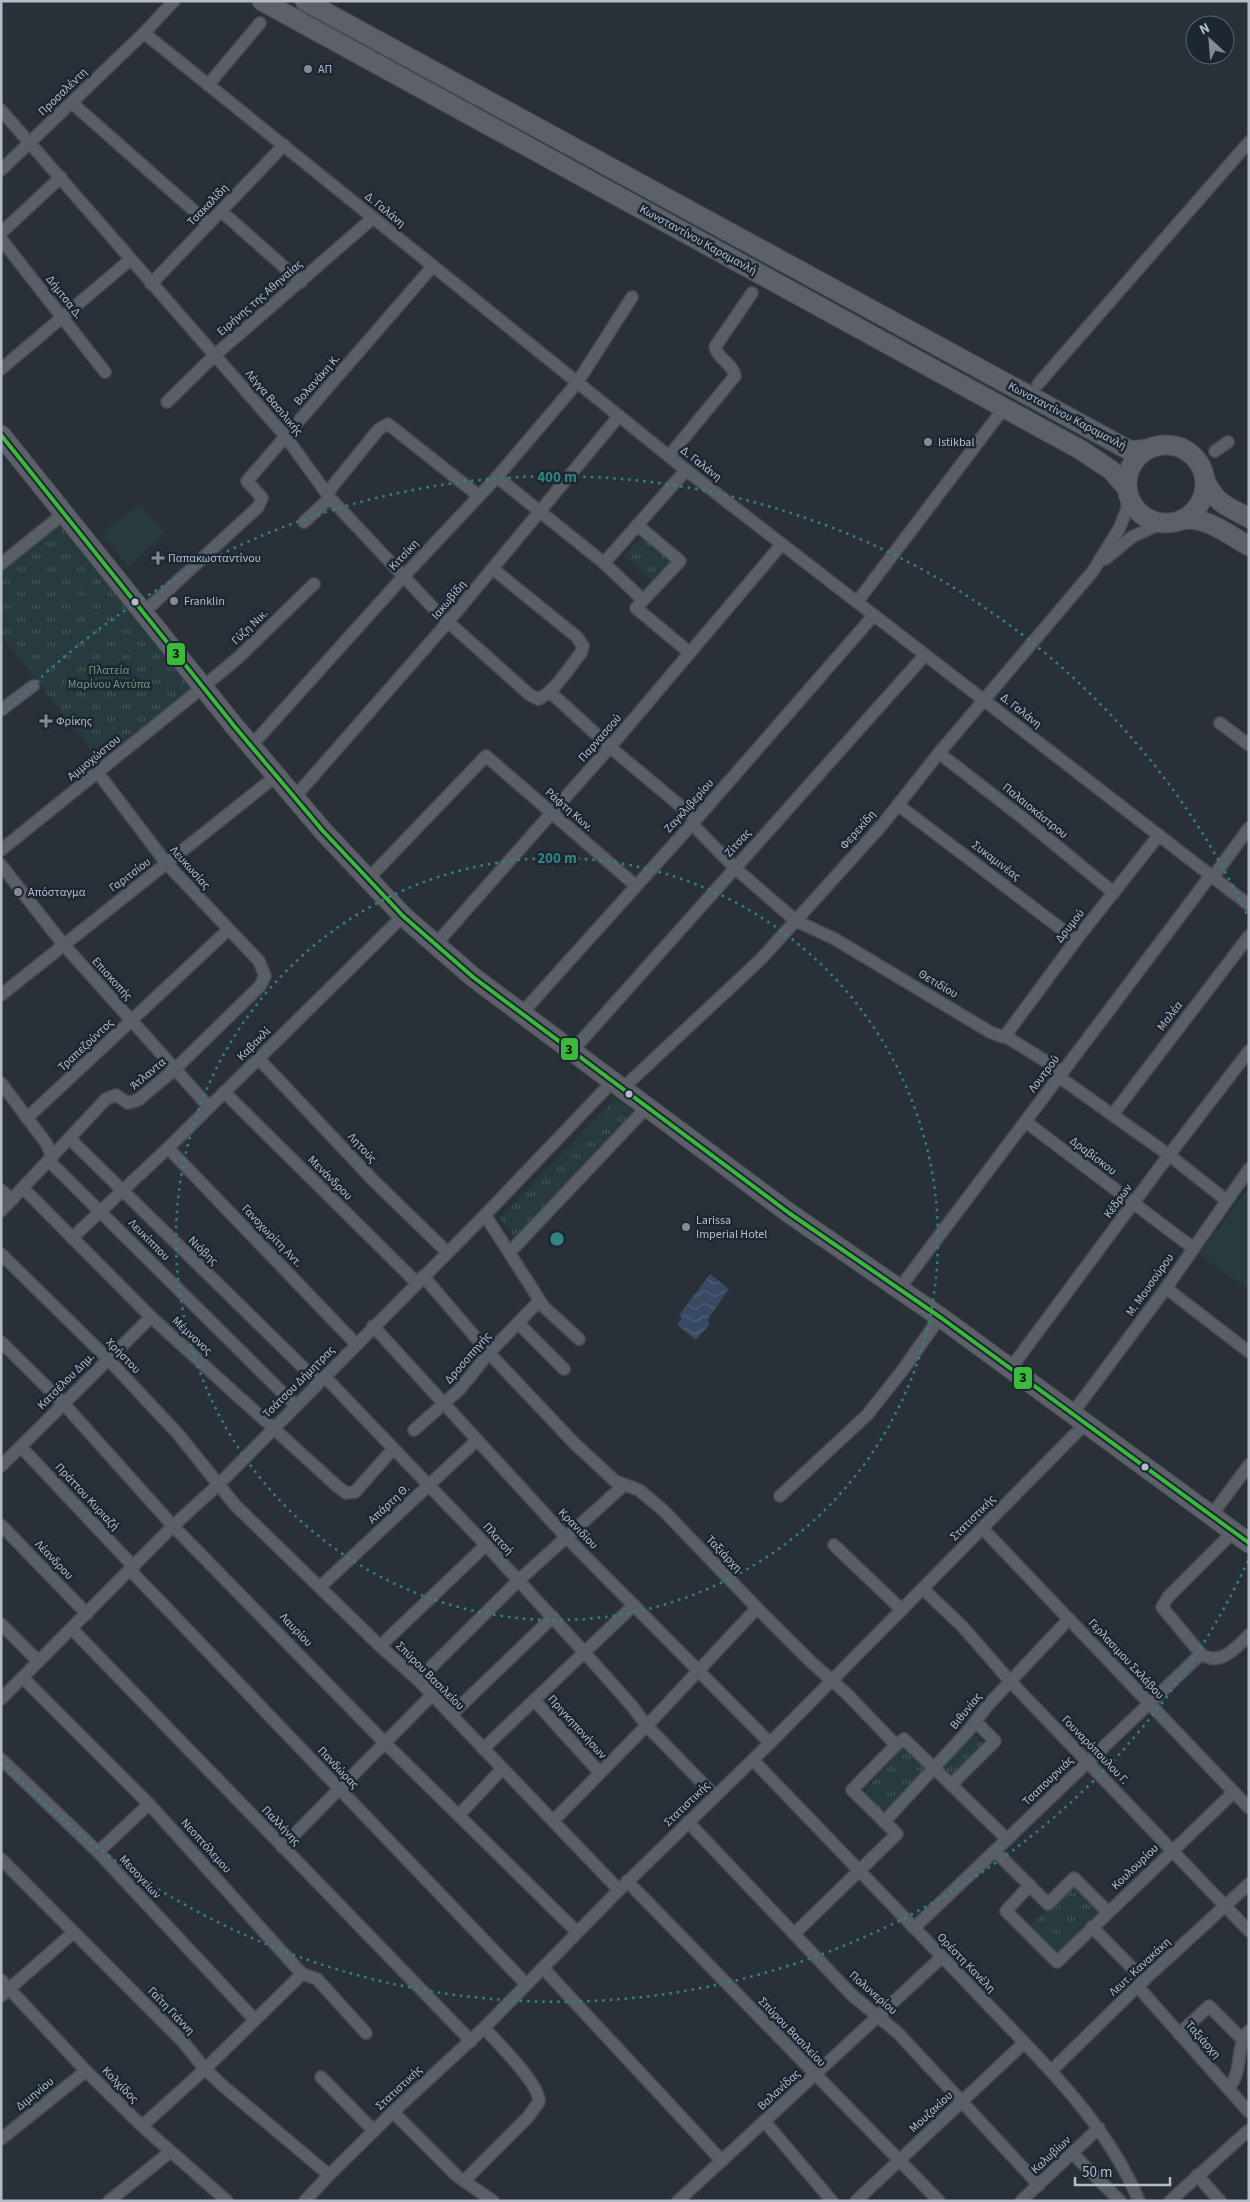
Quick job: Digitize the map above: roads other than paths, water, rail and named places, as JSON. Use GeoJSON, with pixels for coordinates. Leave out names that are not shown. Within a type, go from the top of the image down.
{"type":"FeatureCollection","features":[{"type":"Feature","properties":{"kind":"main road","name":"Κωνσταντίνου Καραμανλή"},"geometry":{"type":"LineString","coordinates":[[262,1],[1099,461],[1119,478],[1128,491]]}},
{"type":"Feature","properties":{"kind":"main road","name":"Κωνσταντίνου Καραμανλή"},"geometry":{"type":"LineString","coordinates":[[305,1],[1124,448],[1132,451],[1147,449]]}},
{"type":"Feature","properties":{"kind":"main road"},"geometry":{"type":"LineString","coordinates":[[1,435],[294,798],[367,880],[435,945],[473,977],[790,1213],[940,1317],[1249,1543]]}},
{"type":"Feature","properties":{"kind":"main road"},"geometry":{"type":"LineString","coordinates":[[1249,518],[1219,502],[1211,492],[1197,459],[1186,450],[1164,444],[1147,449],[1133,463],[1128,475],[1128,491],[1134,506],[1143,516],[1162,523],[1192,518],[1204,521],[1249,546]]}},
{"type":"Feature","properties":{"kind":"main road"},"geometry":{"type":"LineString","coordinates":[[1181,520],[1192,513],[1201,502],[1205,480]]}},
{"type":"Feature","properties":{"kind":"street","name":"Προσαλέντη"},"geometry":{"type":"LineString","coordinates":[[1,170],[144,33],[174,1]]}},
{"type":"Feature","properties":{"kind":"street"},"geometry":{"type":"LineString","coordinates":[[208,85],[260,23]]}},
{"type":"Feature","properties":{"kind":"street","name":"Δ. Γαλάνη"},"geometry":{"type":"LineString","coordinates":[[144,33],[686,470],[1249,905]]}},
{"type":"Feature","properties":{"kind":"street"},"geometry":{"type":"LineString","coordinates":[[72,103],[209,224]]}},
{"type":"Feature","properties":{"kind":"street","name":"Λέγγα Βασιλικής"},"geometry":{"type":"LineString","coordinates":[[1,110],[61,177],[130,260],[286,436],[328,495],[403,577],[448,622],[530,695],[538,699],[550,692]]}},
{"type":"Feature","properties":{"kind":"street"},"geometry":{"type":"LineString","coordinates":[[1038,384],[1249,142]]}},
{"type":"Feature","properties":{"kind":"street","name":"Τσακαλίδη"},"geometry":{"type":"LineString","coordinates":[[151,284],[284,145]]}},
{"type":"Feature","properties":{"kind":"street"},"geometry":{"type":"LineString","coordinates":[[1,233],[61,177]]}},
{"type":"Feature","properties":{"kind":"street"},"geometry":{"type":"LineString","coordinates":[[221,211],[301,282]]}},
{"type":"Feature","properties":{"kind":"street","name":"Ειρήνης της Αθηναίας"},"geometry":{"type":"LineString","coordinates":[[167,402],[215,356],[373,218]]}},
{"type":"Feature","properties":{"kind":"street","name":"Δήμτσα Δ."},"geometry":{"type":"LineString","coordinates":[[1,239],[105,372]]}},
{"type":"Feature","properties":{"kind":"street"},"geometry":{"type":"LineString","coordinates":[[1,369],[63,319],[130,260]]}},
{"type":"Feature","properties":{"kind":"street","name":"Βολανάκη Κ."},"geometry":{"type":"LineString","coordinates":[[143,613],[258,507],[262,498],[246,483],[433,266]]}},
{"type":"Feature","properties":{"kind":"street"},"geometry":{"type":"LineString","coordinates":[[669,456],[735,376],[734,370],[717,352],[715,347],[752,293]]}},
{"type":"Feature","properties":{"kind":"street","name":"Κιτσίκη"},"geometry":{"type":"LineString","coordinates":[[251,746],[403,577],[497,477],[578,383],[632,296]]}},
{"type":"Feature","properties":{"kind":"street"},"geometry":{"type":"LineString","coordinates":[[857,602],[1004,408]]}},
{"type":"Feature","properties":{"kind":"street","name":"Ιακωβίδη"},"geometry":{"type":"LineString","coordinates":[[294,798],[448,622],[619,416]]}},
{"type":"Feature","properties":{"kind":"street"},"geometry":{"type":"LineString","coordinates":[[304,522],[328,495],[379,429],[388,424],[479,496]]}},
{"type":"Feature","properties":{"kind":"street"},"geometry":{"type":"LineString","coordinates":[[1215,451],[1228,442]]}},
{"type":"Feature","properties":{"kind":"street"},"geometry":{"type":"LineString","coordinates":[[604,563],[686,470]]}},
{"type":"Feature","properties":{"kind":"street"},"geometry":{"type":"LineString","coordinates":[[497,477],[604,563],[643,600]]}},
{"type":"Feature","properties":{"kind":"street","name":"Φερεκίδη"},"geometry":{"type":"LineString","coordinates":[[1093,571],[1124,519],[1128,491]]}},
{"type":"Feature","properties":{"kind":"street"},"geometry":{"type":"LineString","coordinates":[[1,564],[64,514]]}},
{"type":"Feature","properties":{"kind":"street","name":"Φερεκίδη"},"geometry":{"type":"LineString","coordinates":[[618,1084],[761,958],[796,921],[898,805],[983,700],[1093,571],[1132,537],[1162,523]]}},
{"type":"Feature","properties":{"kind":"street"},"geometry":{"type":"LineString","coordinates":[[637,524],[680,561],[636,608],[690,653]]}},
{"type":"Feature","properties":{"kind":"street","name":"Παρνασσού"},"geometry":{"type":"LineString","coordinates":[[435,945],[610,747],[782,544]]}},
{"type":"Feature","properties":{"kind":"street"},"geometry":{"type":"LineString","coordinates":[[493,569],[577,637],[583,646],[580,654],[550,692],[694,821],[735,868],[796,921]]}},
{"type":"Feature","properties":{"kind":"street","name":"Γύζη Νικ."},"geometry":{"type":"LineString","coordinates":[[203,687],[239,656],[314,584]]}},
{"type":"Feature","properties":{"kind":"street","name":"Ζαγκλιβερίου"},"geometry":{"type":"LineString","coordinates":[[522,1013],[874,616]]}},
{"type":"Feature","properties":{"kind":"street","name":"Ζίτσας"},"geometry":{"type":"LineString","coordinates":[[573,1050],[925,655]]}},
{"type":"Feature","properties":{"kind":"street"},"geometry":{"type":"LineString","coordinates":[[1,710],[32,686]]}},
{"type":"Feature","properties":{"kind":"street","name":"Αμμοχώστου"},"geometry":{"type":"LineString","coordinates":[[1,850],[203,687]]}},
{"type":"Feature","properties":{"kind":"street"},"geometry":{"type":"LineString","coordinates":[[1220,723],[1249,745]]}},
{"type":"Feature","properties":{"kind":"street","name":"Παλαιοκάστρου"},"geometry":{"type":"LineString","coordinates":[[939,753],[1024,819],[1114,893]]}},
{"type":"Feature","properties":{"kind":"street","name":"Ράφτη Κων."},"geometry":{"type":"LineString","coordinates":[[367,880],[486,756],[635,885]]}},
{"type":"Feature","properties":{"kind":"street","name":"Λευκωσίας"},"geometry":{"type":"LineString","coordinates":[[98,773],[167,864],[259,961],[265,976]]}},
{"type":"Feature","properties":{"kind":"street","name":"Γαριτσίου"},"geometry":{"type":"LineString","coordinates":[[1,995],[276,776]]}},
{"type":"Feature","properties":{"kind":"street","name":"Συκαμινέας"},"geometry":{"type":"LineString","coordinates":[[898,805],[1076,940]]}},
{"type":"Feature","properties":{"kind":"street","name":"Λουτρού"},"geometry":{"type":"LineString","coordinates":[[899,1289],[1249,828]]}},
{"type":"Feature","properties":{"kind":"street","name":"Δρυμού"},"geometry":{"type":"LineString","coordinates":[[1005,1036],[1076,940],[1159,835]]}},
{"type":"Feature","properties":{"kind":"street","name":"Επισκοπής"},"geometry":{"type":"LineString","coordinates":[[1,864],[63,944],[209,1107]]}},
{"type":"Feature","properties":{"kind":"street","name":"Καβακλί"},"geometry":{"type":"LineString","coordinates":[[72,1238],[168,1148],[403,916]]}},
{"type":"Feature","properties":{"kind":"street","name":"Θετιδίου"},"geometry":{"type":"LineString","coordinates":[[796,921],[833,938],[990,1032],[1005,1036],[1061,1074],[1226,1200]]}},
{"type":"Feature","properties":{"kind":"street","name":"Τραπεζούντος"},"geometry":{"type":"LineString","coordinates":[[27,1118],[228,930]]}},
{"type":"Feature","properties":{"kind":"street","name":"Μαλέα"},"geometry":{"type":"LineString","coordinates":[[1113,1114],[1249,936]]}},
{"type":"Feature","properties":{"kind":"street","name":"Άτλαντα"},"geometry":{"type":"LineString","coordinates":[[1,1212],[106,1099],[116,1095],[128,1103],[135,1102],[174,1070],[260,986],[265,976]]}},
{"type":"Feature","properties":{"kind":"street","name":"Κέδρων"},"geometry":{"type":"LineString","coordinates":[[1010,1368],[1169,1155],[1248,1054]]}},
{"type":"Feature","properties":{"kind":"street","name":"Λητούς"},"geometry":{"type":"LineString","coordinates":[[259,1059],[373,1180],[447,1252]]}},
{"type":"Feature","properties":{"kind":"street","name":"Λευκίππου"},"geometry":{"type":"LineString","coordinates":[[1,1082],[49,1149],[49,1161],[295,1405]]}},
{"type":"Feature","properties":{"kind":"street","name":"Τσάτσου Δήμητρας"},"geometry":{"type":"LineString","coordinates":[[1,1699],[173,1526],[219,1484],[272,1428],[484,1215],[618,1084]]}},
{"type":"Feature","properties":{"kind":"street","name":"Μενάνδρου"},"geometry":{"type":"LineString","coordinates":[[224,1092],[420,1280]]}},
{"type":"Feature","properties":{"kind":"street"},"geometry":{"type":"LineString","coordinates":[[510,1252],[647,1107]]}},
{"type":"Feature","properties":{"kind":"street","name":"Δραβίσκου"},"geometry":{"type":"LineString","coordinates":[[1026,1122],[1193,1248]]}},
{"type":"Feature","properties":{"kind":"street","name":"Νιόβης"},"geometry":{"type":"LineString","coordinates":[[70,1139],[122,1191],[321,1379]]}},
{"type":"Feature","properties":{"kind":"street","name":"Γανοχωρίτη Αντ."},"geometry":{"type":"LineString","coordinates":[[168,1148],[356,1344]]}},
{"type":"Feature","properties":{"kind":"street","name":"Μ. Μουσούρου"},"geometry":{"type":"LineString","coordinates":[[1078,1419],[1193,1248],[1249,1169]]}},
{"type":"Feature","properties":{"kind":"street","name":"Μέμνονος"},"geometry":{"type":"LineString","coordinates":[[23,1188],[151,1317],[338,1487],[350,1494],[368,1479],[393,1449]]}},
{"type":"Feature","properties":{"kind":"street"},"geometry":{"type":"LineString","coordinates":[[1,1190],[12,1200]]}},
{"type":"Feature","properties":{"kind":"street"},"geometry":{"type":"LineString","coordinates":[[484,1215],[510,1252],[539,1301],[579,1339]]}},
{"type":"Feature","properties":{"kind":"street","name":"Χρήστου"},"geometry":{"type":"LineString","coordinates":[[1,1254],[107,1358],[178,1434],[219,1484]]}},
{"type":"Feature","properties":{"kind":"street","name":"Ταξιάρχη"},"geometry":{"type":"LineString","coordinates":[[420,1280],[574,1443],[610,1476],[639,1490],[662,1510],[757,1608],[896,1745]]}},
{"type":"Feature","properties":{"kind":"street"},"geometry":{"type":"LineString","coordinates":[[1166,1288],[1249,1352]]}},
{"type":"Feature","properties":{"kind":"street","name":"Δροσοπηγής"},"geometry":{"type":"LineString","coordinates":[[414,1430],[462,1386],[489,1353],[539,1301]]}},
{"type":"Feature","properties":{"kind":"street","name":"Κατσέλου Δημ."},"geometry":{"type":"LineString","coordinates":[[1,1466],[107,1358],[151,1317]]}},
{"type":"Feature","properties":{"kind":"street"},"geometry":{"type":"LineString","coordinates":[[780,1496],[867,1415],[902,1371],[940,1317]]}},
{"type":"Feature","properties":{"kind":"street"},"geometry":{"type":"LineString","coordinates":[[518,1324],[564,1370]]}},
{"type":"Feature","properties":{"kind":"street","name":"Κρανιδίου"},"geometry":{"type":"LineString","coordinates":[[373,1326],[444,1403],[476,1441],[566,1537],[770,1743]]}},
{"type":"Feature","properties":{"kind":"street","name":"Λαυρίου"},"geometry":{"type":"LineString","coordinates":[[1,1342],[63,1404],[173,1526],[385,1743],[577,1932]]}},
{"type":"Feature","properties":{"kind":"street","name":"Πλατσή"},"geometry":{"type":"LineString","coordinates":[[321,1379],[429,1485],[486,1545],[632,1706],[646,1726],[715,1796]]}},
{"type":"Feature","properties":{"kind":"street","name":"Στατιστικής"},"geometry":{"type":"LineString","coordinates":[[306,2201],[374,2130],[471,2041],[577,1932],[753,1760],[983,1528],[1078,1419]]}},
{"type":"Feature","properties":{"kind":"street","name":"Απάρτη Θ."},"geometry":{"type":"LineString","coordinates":[[320,1587],[476,1441]]}},
{"type":"Feature","properties":{"kind":"street","name":"Πράττου Κυριαζή"},"geometry":{"type":"LineString","coordinates":[[21,1447],[132,1569]]}},
{"type":"Feature","properties":{"kind":"street"},"geometry":{"type":"LineString","coordinates":[[1211,1516],[1249,1465]]}},
{"type":"Feature","properties":{"kind":"street","name":"Σπύρου Βασιλείου"},"geometry":{"type":"LineString","coordinates":[[219,1484],[235,1505],[380,1646],[418,1680],[502,1770],[816,2075],[939,2201]]}},
{"type":"Feature","properties":{"kind":"street"},"geometry":{"type":"LineString","coordinates":[[418,1680],[518,1581],[624,1484]]}},
{"type":"Feature","properties":{"kind":"street","name":"Λέανδρου"},"geometry":{"type":"LineString","coordinates":[[1,1525],[87,1614]]}},
{"type":"Feature","properties":{"kind":"street","name":"Γερλασιμου Σκλάβου"},"geometry":{"type":"LineString","coordinates":[[983,1528],[1249,1808]]}},
{"type":"Feature","properties":{"kind":"street"},"geometry":{"type":"LineString","coordinates":[[1233,1532],[1168,1597],[1162,1607],[1201,1654],[1208,1659],[1219,1659],[1232,1651],[1249,1635]]}},
{"type":"Feature","properties":{"kind":"street"},"geometry":{"type":"LineString","coordinates":[[380,1646],[486,1545]]}},
{"type":"Feature","properties":{"kind":"street"},"geometry":{"type":"LineString","coordinates":[[834,1545],[902,1610]]}},
{"type":"Feature","properties":{"kind":"street","name":"Πανδώρας"},"geometry":{"type":"LineString","coordinates":[[132,1569],[526,1984]]}},
{"type":"Feature","properties":{"kind":"street","name":"Γουναρόπουλου Γ."},"geometry":{"type":"LineString","coordinates":[[923,1588],[962,1626],[1010,1681],[1249,1931]]}},
{"type":"Feature","properties":{"kind":"street"},"geometry":{"type":"LineString","coordinates":[[483,1749],[634,1605]]}},
{"type":"Feature","properties":{"kind":"street"},"geometry":{"type":"LineString","coordinates":[[553,1821],[757,1608]]}},
{"type":"Feature","properties":{"kind":"street"},"geometry":{"type":"LineString","coordinates":[[451,1715],[553,1617]]}},
{"type":"Feature","properties":{"kind":"street","name":"Βιθυνίας"},"geometry":{"type":"LineString","coordinates":[[884,1822],[976,1722],[988,1705],[1070,1619]]}},
{"type":"Feature","properties":{"kind":"street"},"geometry":{"type":"LineString","coordinates":[[1,1624],[38,1662]]}},
{"type":"Feature","properties":{"kind":"street","name":"Παλλήνης"},"geometry":{"type":"LineString","coordinates":[[72,1629],[282,1848],[471,2041]]}},
{"type":"Feature","properties":{"kind":"street","name":"Τσαπουρνιάς"},"geometry":{"type":"LineString","coordinates":[[914,1928],[1201,1654]]}},
{"type":"Feature","properties":{"kind":"street","name":"Νεοπτόλεμου"},"geometry":{"type":"LineString","coordinates":[[23,1678],[150,1804],[302,1974],[316,1978],[366,2033]]}},
{"type":"Feature","properties":{"kind":"street"},"geometry":{"type":"LineString","coordinates":[[282,1848],[432,1695]]}},
{"type":"Feature","properties":{"kind":"street","name":"Πριγκηπονήσων"},"geometry":{"type":"LineString","coordinates":[[534,1700],[600,1773]]}},
{"type":"Feature","properties":{"kind":"street"},"geometry":{"type":"LineString","coordinates":[[951,1785],[995,1741],[976,1722]]}},
{"type":"Feature","properties":{"kind":"street"},"geometry":{"type":"LineString","coordinates":[[794,1934],[897,1834],[852,1790],[904,1739],[1007,1839]]}},
{"type":"Feature","properties":{"kind":"street","name":"Μεσογείων"},"geometry":{"type":"LineString","coordinates":[[1,1759],[98,1852],[254,2019]]}},
{"type":"Feature","properties":{"kind":"street","name":"Ορέστη Κανέλη"},"geometry":{"type":"LineString","coordinates":[[753,1760],[1051,2071],[1099,2128],[1130,2179],[1139,2201]]}},
{"type":"Feature","properties":{"kind":"street"},"geometry":{"type":"LineString","coordinates":[[459,1815],[502,1770]]}},
{"type":"Feature","properties":{"kind":"street","name":"Κουλουρίου"},"geometry":{"type":"LineString","coordinates":[[1030,1886],[1006,1910],[1057,1962],[1234,1792]]}},
{"type":"Feature","properties":{"kind":"street"},"geometry":{"type":"LineString","coordinates":[[98,1852],[150,1804]]}},
{"type":"Feature","properties":{"kind":"street","name":"Πολυνερίου"},"geometry":{"type":"LineString","coordinates":[[688,1822],[859,2001],[898,2033],[1039,2185]]}},
{"type":"Feature","properties":{"kind":"street"},"geometry":{"type":"LineString","coordinates":[[995,1851],[1048,1904],[1074,1878],[1108,1912]]}},
{"type":"Feature","properties":{"kind":"street","name":"Γαΐτη Γιάννη"},"geometry":{"type":"LineString","coordinates":[[1,1859],[184,2043],[205,2069],[329,2175]]}},
{"type":"Feature","properties":{"kind":"street","name":"Λευτ. Κανακάκη"},"geometry":{"type":"LineString","coordinates":[[1051,2071],[1249,1884]]}},
{"type":"Feature","properties":{"kind":"street","name":"Ταξιάρχη"},"geometry":{"type":"LineString","coordinates":[[1092,1927],[1141,1984],[1179,2034],[1249,2112]]}},
{"type":"Feature","properties":{"kind":"street"},"geometry":{"type":"LineString","coordinates":[[6,1993],[74,1932]]}},
{"type":"Feature","properties":{"kind":"street","name":"Βαλανίδας"},"geometry":{"type":"LineString","coordinates":[[678,2201],[942,1957]]}},
{"type":"Feature","properties":{"kind":"street"},"geometry":{"type":"LineString","coordinates":[[543,1968],[722,2161]]}},
{"type":"Feature","properties":{"kind":"street"},"geometry":{"type":"LineString","coordinates":[[142,2126],[205,2069],[302,1974]]}},
{"type":"Feature","properties":{"kind":"street","name":"Κολχίδος"},"geometry":{"type":"LineString","coordinates":[[1,1980],[6,1993],[142,2126],[227,2201]]}},
{"type":"Feature","properties":{"kind":"street"},"geometry":{"type":"LineString","coordinates":[[1179,2034],[1209,2006],[1246,2036],[1236,2080],[1228,2088]]}},
{"type":"Feature","properties":{"kind":"street"},"geometry":{"type":"LineString","coordinates":[[464,2181],[528,2117],[539,2102],[538,2094],[524,2072],[484,2028]]}},
{"type":"Feature","properties":{"kind":"street","name":"Μουζακίου"},"geometry":{"type":"LineString","coordinates":[[856,2201],[1024,2043]]}},
{"type":"Feature","properties":{"kind":"street","name":"Διμηνίου"},"geometry":{"type":"LineString","coordinates":[[1,2139],[86,2071]]}},
{"type":"Feature","properties":{"kind":"street"},"geometry":{"type":"LineString","coordinates":[[321,2077],[374,2130]]}},
{"type":"Feature","properties":{"kind":"street"},"geometry":{"type":"LineString","coordinates":[[393,2112],[464,2181],[493,2201]]}},
{"type":"Feature","properties":{"kind":"street"},"geometry":{"type":"LineString","coordinates":[[765,2122],[832,2201]]}},
{"type":"Feature","properties":{"kind":"street","name":"Καλυβίων"},"geometry":{"type":"LineString","coordinates":[[1021,2201],[1099,2128]]}},
{"type":"Feature","properties":{"kind":"street"},"geometry":{"type":"LineString","coordinates":[[1170,2201],[1249,2130]]}},
{"type":"Feature","properties":{"kind":"street"},"geometry":{"type":"LineString","coordinates":[[109,2201],[170,2152]]}},
{"type":"Feature","properties":{"kind":"street"},"geometry":{"type":"LineString","coordinates":[[1073,2154],[1120,2201]]}},
{"type":"Feature","properties":{"kind":"street"},"geometry":{"type":"LineString","coordinates":[[1198,2175],[1220,2201]]}},
{"type":"Feature","properties":{"kind":"water"},"geometry":{"type":"Polygon","coordinates":[[[710,1274],[729,1289],[708,1319],[709,1325],[696,1340],[677,1325],[682,1318],[679,1315],[710,1274]]]}},
{"type":"Feature","properties":{"kind":"place","name":"ΑΠ"},"geometry":{"type":"Point","coordinates":[308,69]}},
{"type":"Feature","properties":{"kind":"place","name":"Istikbal"},"geometry":{"type":"Point","coordinates":[928,442]}},
{"type":"Feature","properties":{"kind":"place","name":"Παπακωσταντίνου"},"geometry":{"type":"Point","coordinates":[158,558]}},
{"type":"Feature","properties":{"kind":"place","name":"Franklin"},"geometry":{"type":"Point","coordinates":[174,601]}},
{"type":"Feature","properties":{"kind":"place","name":"Φρίκης"},"geometry":{"type":"Point","coordinates":[46,721]}},
{"type":"Feature","properties":{"kind":"place","name":"Απόσταγμα"},"geometry":{"type":"Point","coordinates":[18,892]}},
{"type":"Feature","properties":{"kind":"place","name":"Larissa Imperial Hotel"},"geometry":{"type":"Point","coordinates":[686,1227]}},
{"type":"Feature","properties":{"kind":"park label","name":"Πλατεία Μαρίνου Αντύπα"},"geometry":{"type":"Point","coordinates":[109,677]}}]}
